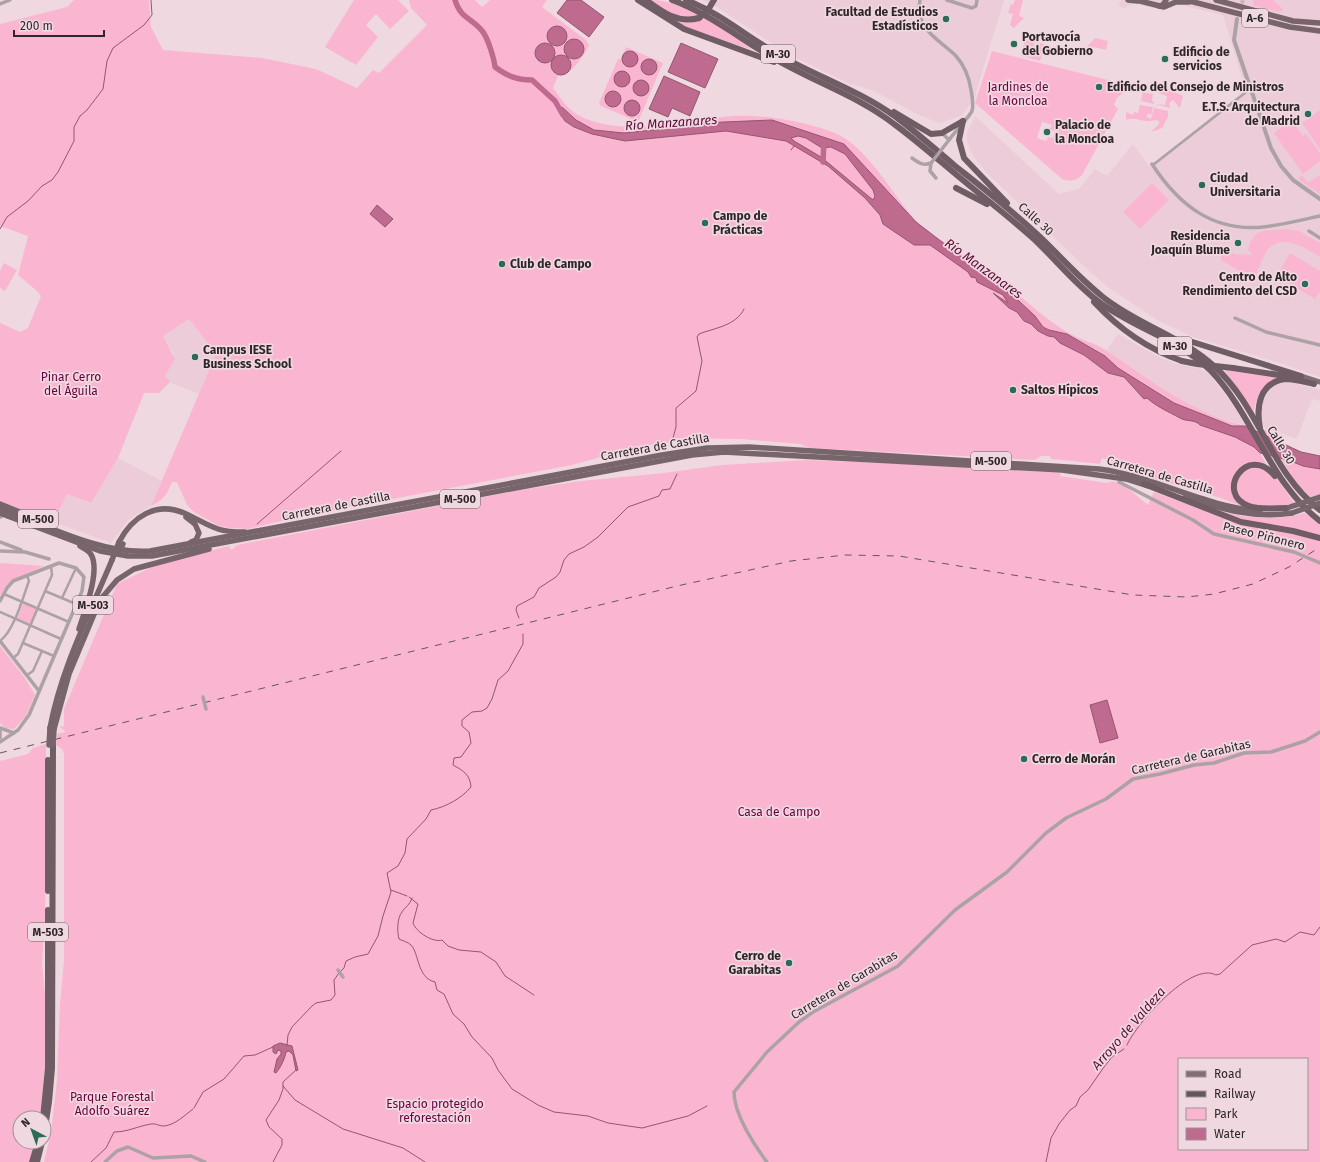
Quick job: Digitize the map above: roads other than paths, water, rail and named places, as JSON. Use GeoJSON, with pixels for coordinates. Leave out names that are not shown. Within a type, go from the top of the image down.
{"type":"FeatureCollection","features":[{"type":"Feature","properties":{"kind":"highway"},"geometry":{"type":"LineString","coordinates":[[638,0],[684,29],[791,69]]}},
{"type":"Feature","properties":{"kind":"highway"},"geometry":{"type":"LineString","coordinates":[[646,0],[673,17],[687,20],[699,18],[708,10],[714,0]]}},
{"type":"Feature","properties":{"kind":"highway","name":"M-30"},"geometry":{"type":"LineString","coordinates":[[672,0],[703,14],[791,69],[841,92]]}},
{"type":"Feature","properties":{"kind":"highway","name":"Calle 30"},"geometry":{"type":"LineString","coordinates":[[686,0],[707,9],[780,56],[867,99],[897,118],[1018,217],[1102,296],[1142,322],[1189,346],[1216,367],[1238,393],[1279,465],[1301,494],[1320,510]]}},
{"type":"Feature","properties":{"kind":"highway"},"geometry":{"type":"LineString","coordinates":[[1128,0],[1136,0],[1164,7],[1176,2],[1188,1]]}},
{"type":"Feature","properties":{"kind":"highway"},"geometry":{"type":"LineString","coordinates":[[1157,6],[1164,5],[1166,0]]}},
{"type":"Feature","properties":{"kind":"highway","name":"A-6"},"geometry":{"type":"LineString","coordinates":[[1216,0],[1293,21],[1320,24]]}},
{"type":"Feature","properties":{"kind":"highway","name":"A-6"},"geometry":{"type":"LineString","coordinates":[[1188,1],[1290,27],[1320,31]]}},
{"type":"Feature","properties":{"kind":"highway"},"geometry":{"type":"LineString","coordinates":[[841,92],[866,109]]}},
{"type":"Feature","properties":{"kind":"highway","name":"Calle 30"},"geometry":{"type":"LineString","coordinates":[[841,92],[881,114],[895,124],[1034,239],[1087,291],[1124,318],[1185,351],[1203,364],[1230,393],[1266,458],[1282,480],[1309,512],[1320,521]]}},
{"type":"Feature","properties":{"kind":"highway"},"geometry":{"type":"LineString","coordinates":[[867,99],[878,101],[931,134],[942,134],[963,121]]}},
{"type":"Feature","properties":{"kind":"highway"},"geometry":{"type":"LineString","coordinates":[[963,121],[959,140],[964,158],[1012,208],[1018,217]]}},
{"type":"Feature","properties":{"kind":"highway"},"geometry":{"type":"LineString","coordinates":[[956,188],[1001,212]]}},
{"type":"Feature","properties":{"kind":"highway"},"geometry":{"type":"LineString","coordinates":[[1087,291],[1096,303],[1128,334],[1156,352],[1182,361],[1197,364],[1274,373],[1318,384]]}},
{"type":"Feature","properties":{"kind":"highway"},"geometry":{"type":"LineString","coordinates":[[1142,322],[1154,325],[1204,347],[1301,376]]}},
{"type":"Feature","properties":{"kind":"highway"},"geometry":{"type":"LineString","coordinates":[[1261,433],[1258,409],[1261,397],[1265,390],[1280,380],[1288,379],[1318,384]]}},
{"type":"Feature","properties":{"kind":"highway","name":"Carretera de Castilla"},"geometry":{"type":"LineString","coordinates":[[0,508],[76,537],[119,550],[150,551],[723,447],[749,447],[1099,469],[1127,475],[1240,509],[1266,511],[1290,509],[1320,497]]}},
{"type":"Feature","properties":{"kind":"highway","name":"Carretera de Castilla"},"geometry":{"type":"LineString","coordinates":[[692,453],[748,452],[1062,470],[1126,479],[1243,514],[1266,516],[1320,503]]}},
{"type":"Feature","properties":{"kind":"highway","name":"Carretera de Castilla"},"geometry":{"type":"LineString","coordinates":[[0,516],[36,526],[100,551],[128,556],[152,556],[663,458]]}},
{"type":"Feature","properties":{"kind":"highway"},"geometry":{"type":"LineString","coordinates":[[1290,509],[1253,507],[1240,502],[1234,490],[1234,482],[1239,472],[1250,465],[1260,465],[1268,468],[1293,497],[1309,512]]}},
{"type":"Feature","properties":{"kind":"highway"},"geometry":{"type":"LineString","coordinates":[[1144,484],[1241,522],[1288,530],[1320,538]]}},
{"type":"Feature","properties":{"kind":"highway","name":"M-500"},"geometry":{"type":"LineString","coordinates":[[0,504],[25,513],[76,537]]}},
{"type":"Feature","properties":{"kind":"highway","name":"M-503"},"geometry":{"type":"LineString","coordinates":[[52,729],[63,691],[126,529],[139,517],[160,509],[179,511],[216,528],[229,532],[245,532],[287,526]]}},
{"type":"Feature","properties":{"kind":"highway","name":"M-500"},"geometry":{"type":"LineString","coordinates":[[121,543],[134,524],[154,513],[166,512],[178,514],[190,520],[198,528],[199,533],[196,540],[150,551]]}},
{"type":"Feature","properties":{"kind":"highway"},"geometry":{"type":"LineString","coordinates":[[36,526],[86,550],[91,554],[94,563],[90,591],[73,651]]}},
{"type":"Feature","properties":{"kind":"highway","name":"M-500"},"geometry":{"type":"LineString","coordinates":[[85,634],[105,593],[123,574],[144,566],[257,537]]}},
{"type":"Feature","properties":{"kind":"highway","name":"M-503"},"geometry":{"type":"LineString","coordinates":[[44,1110],[47,1086],[48,1051],[52,729],[59,690],[73,651],[114,560]]}},
{"type":"Feature","properties":{"kind":"highway","name":"M-503"},"geometry":{"type":"LineString","coordinates":[[48,1110],[52,1068],[51,745]]}},
{"type":"Feature","properties":{"kind":"highway"},"geometry":{"type":"LineString","coordinates":[[32,1162],[36,1150]]}},
{"type":"Feature","properties":{"kind":"highway"},"geometry":{"type":"LineString","coordinates":[[37,1162],[40,1150]]}},
{"type":"Feature","properties":{"kind":"main road"},"geometry":{"type":"LineString","coordinates":[[1301,376],[1318,384]]}},
{"type":"Feature","properties":{"kind":"street"},"geometry":{"type":"LineString","coordinates":[[0,4],[10,0]]}},
{"type":"Feature","properties":{"kind":"street"},"geometry":{"type":"LineString","coordinates":[[920,0],[920,15],[926,30],[956,57],[967,76],[973,103],[971,112],[931,163],[930,171],[936,178]]}},
{"type":"Feature","properties":{"kind":"street"},"geometry":{"type":"LineString","coordinates":[[947,0],[972,8],[976,6],[977,0]]}},
{"type":"Feature","properties":{"kind":"street"},"geometry":{"type":"LineString","coordinates":[[1237,19],[1234,40],[1250,89],[1276,159],[1293,180],[1320,199]]}},
{"type":"Feature","properties":{"kind":"street"},"geometry":{"type":"LineString","coordinates":[[1250,89],[1152,165],[1182,202],[1198,213],[1220,222],[1241,227],[1263,227],[1320,216]]}},
{"type":"Feature","properties":{"kind":"street"},"geometry":{"type":"LineString","coordinates":[[942,134],[949,140]]}},
{"type":"Feature","properties":{"kind":"street"},"geometry":{"type":"LineString","coordinates":[[912,158],[919,163],[931,163]]}},
{"type":"Feature","properties":{"kind":"street"},"geometry":{"type":"LineString","coordinates":[[1309,231],[1320,238]]}},
{"type":"Feature","properties":{"kind":"street"},"geometry":{"type":"LineString","coordinates":[[1235,318],[1266,332],[1320,345]]}},
{"type":"Feature","properties":{"kind":"street","name":"Paseo Piñonero"},"geometry":{"type":"LineString","coordinates":[[1119,482],[1193,520],[1214,534],[1294,552],[1320,564]]}},
{"type":"Feature","properties":{"kind":"street"},"geometry":{"type":"LineString","coordinates":[[0,542],[49,560]]}},
{"type":"Feature","properties":{"kind":"street"},"geometry":{"type":"LineString","coordinates":[[0,551],[25,552]]}},
{"type":"Feature","properties":{"kind":"street"},"geometry":{"type":"LineString","coordinates":[[0,601],[3,594],[13,581],[51,566],[64,563],[76,568],[84,577],[85,582],[77,604],[29,715],[14,734],[0,742]]}},
{"type":"Feature","properties":{"kind":"street"},"geometry":{"type":"LineString","coordinates":[[13,658],[18,654],[52,575],[51,566]]}},
{"type":"Feature","properties":{"kind":"street"},"geometry":{"type":"LineString","coordinates":[[62,598],[76,568]]}},
{"type":"Feature","properties":{"kind":"street"},"geometry":{"type":"LineString","coordinates":[[27,576],[28,581],[14,618],[5,637],[0,641],[39,691]]}},
{"type":"Feature","properties":{"kind":"street"},"geometry":{"type":"LineString","coordinates":[[45,591],[77,604]]}},
{"type":"Feature","properties":{"kind":"street"},"geometry":{"type":"LineString","coordinates":[[3,594],[69,622]]}},
{"type":"Feature","properties":{"kind":"street"},"geometry":{"type":"LineString","coordinates":[[0,612],[62,639]]}},
{"type":"Feature","properties":{"kind":"street"},"geometry":{"type":"LineString","coordinates":[[23,643],[54,656]]}},
{"type":"Feature","properties":{"kind":"street"},"geometry":{"type":"LineString","coordinates":[[26,676],[33,671],[42,651]]}},
{"type":"Feature","properties":{"kind":"street"},"geometry":{"type":"LineString","coordinates":[[203,697],[206,710]]}},
{"type":"Feature","properties":{"kind":"street"},"geometry":{"type":"LineString","coordinates":[[0,738],[0,729],[14,734]]}},
{"type":"Feature","properties":{"kind":"street","name":"Carretera de Garabitas"},"geometry":{"type":"LineString","coordinates":[[767,1162],[748,1134],[737,1107],[734,1092],[754,1065],[784,1035],[813,1012],[898,966],[955,910],[1007,872],[1057,824],[1106,799],[1133,779],[1194,765],[1214,763],[1244,753],[1272,752],[1305,741],[1320,732]]}},
{"type":"Feature","properties":{"kind":"street"},"geometry":{"type":"LineString","coordinates":[[338,970],[343,977]]}},
{"type":"Feature","properties":{"kind":"street"},"geometry":{"type":"LineString","coordinates":[[105,1162],[117,1151],[128,1147],[158,1159],[191,1156],[205,1162]]}},
{"type":"Feature","properties":{"kind":"water"},"geometry":{"type":"Polygon","coordinates":[[[567,0],[581,0],[604,17],[589,37],[557,13],[567,0]]]}},
{"type":"Feature","properties":{"kind":"water"},"geometry":{"type":"Polygon","coordinates":[[[557,26],[564,29],[567,36],[564,43],[557,46],[550,43],[547,36],[550,29],[557,26]]]}},
{"type":"Feature","properties":{"kind":"water"},"geometry":{"type":"Polygon","coordinates":[[[574,39],[581,42],[584,49],[581,56],[574,59],[567,56],[564,49],[567,42],[574,39]]]}},
{"type":"Feature","properties":{"kind":"water"},"geometry":{"type":"Polygon","coordinates":[[[545,43],[552,46],[555,53],[552,60],[545,63],[538,60],[535,53],[538,46],[545,43]]]}},
{"type":"Feature","properties":{"kind":"water"},"geometry":{"type":"Polygon","coordinates":[[[681,43],[718,59],[705,88],[668,72],[681,43]]]}},
{"type":"Feature","properties":{"kind":"water"},"geometry":{"type":"Polygon","coordinates":[[[627,51],[633,51],[638,56],[636,65],[633,67],[627,67],[622,62],[622,56],[627,51]]]}},
{"type":"Feature","properties":{"kind":"water"},"geometry":{"type":"Polygon","coordinates":[[[561,55],[568,58],[571,65],[568,72],[561,75],[554,72],[551,65],[554,58],[561,55]]]}},
{"type":"Feature","properties":{"kind":"water"},"geometry":{"type":"Polygon","coordinates":[[[646,59],[652,59],[657,64],[655,73],[652,75],[646,75],[641,70],[641,64],[646,59]]]}},
{"type":"Feature","properties":{"kind":"water"},"geometry":{"type":"Polygon","coordinates":[[[619,71],[625,71],[630,76],[628,85],[625,87],[619,87],[614,82],[614,76],[619,71]]]}},
{"type":"Feature","properties":{"kind":"water"},"geometry":{"type":"Polygon","coordinates":[[[664,76],[700,92],[690,116],[672,108],[668,117],[649,109],[664,76]]]}},
{"type":"Feature","properties":{"kind":"water"},"geometry":{"type":"Polygon","coordinates":[[[638,80],[644,80],[649,85],[647,94],[644,96],[638,96],[633,91],[633,85],[638,80]]]}},
{"type":"Feature","properties":{"kind":"water"},"geometry":{"type":"Polygon","coordinates":[[[610,91],[616,91],[621,96],[619,105],[616,107],[610,107],[605,102],[605,96],[610,91]]]}},
{"type":"Feature","properties":{"kind":"water"},"geometry":{"type":"Polygon","coordinates":[[[629,100],[635,100],[640,105],[638,114],[635,116],[629,116],[624,111],[624,105],[629,100]]]}},
{"type":"Feature","properties":{"kind":"water"},"geometry":{"type":"Polygon","coordinates":[[[562,107],[576,120],[594,130],[624,133],[654,130],[677,124],[772,120],[844,144],[916,222],[1019,301],[1035,316],[1043,327],[1067,334],[1105,356],[1118,368],[1174,403],[1232,426],[1245,426],[1301,452],[1320,456],[1320,469],[1303,466],[1288,460],[1260,453],[1254,447],[1235,437],[1200,425],[1196,422],[1182,419],[1159,407],[1147,398],[1144,399],[1124,377],[1108,373],[1084,355],[1060,343],[1054,337],[1038,331],[1031,324],[1024,321],[1017,312],[1009,308],[993,293],[1008,303],[1003,295],[977,282],[976,278],[971,277],[968,272],[930,245],[914,245],[883,224],[880,215],[865,198],[828,166],[786,141],[726,131],[625,141],[592,134],[574,127],[565,121],[559,112],[562,107]],[[798,136],[791,138],[821,157],[873,200],[875,196],[873,190],[845,154],[831,147],[822,148],[806,138],[798,136]]]}},
{"type":"Feature","properties":{"kind":"water"},"geometry":{"type":"Polygon","coordinates":[[[377,205],[393,219],[385,227],[370,214],[377,205]]]}},
{"type":"Feature","properties":{"kind":"water"},"geometry":{"type":"Polygon","coordinates":[[[1107,700],[1118,738],[1100,743],[1090,705],[1107,700]]]}},
{"type":"Feature","properties":{"kind":"water"},"geometry":{"type":"Polygon","coordinates":[[[280,1043],[292,1046],[298,1070],[296,1071],[293,1055],[289,1051],[286,1052],[278,1071],[276,1073],[274,1072],[277,1059],[281,1054],[281,1051],[278,1050],[276,1054],[273,1052],[273,1046],[280,1043]]]}},
{"type":"Feature","properties":{"kind":"waterway"},"geometry":{"type":"LineString","coordinates":[[0,229],[7,217],[28,201],[42,186],[52,180],[58,172],[74,141],[74,127],[80,116],[87,110],[103,89],[107,61],[113,48],[144,25],[152,15],[151,0]]}},
{"type":"Feature","properties":{"kind":"waterway","name":"Río Manzanares"},"geometry":{"type":"LineString","coordinates":[[455,0],[460,11],[475,23],[485,35],[495,67],[512,77],[532,80],[555,101],[563,115]]}},
{"type":"Feature","properties":{"kind":"waterway","name":"Río Manzanares"},"geometry":{"type":"LineString","coordinates":[[823,162],[824,141]]}},
{"type":"Feature","properties":{"kind":"waterway"},"geometry":{"type":"LineString","coordinates":[[791,150],[794,146]]}},
{"type":"Feature","properties":{"kind":"waterway"},"geometry":{"type":"LineString","coordinates":[[673,438],[676,427],[676,408],[696,391],[702,361],[697,337],[699,334],[730,323],[736,319],[744,309]]}},
{"type":"Feature","properties":{"kind":"waterway"},"geometry":{"type":"LineString","coordinates":[[257,524],[341,451]]}},
{"type":"Feature","properties":{"kind":"waterway"},"geometry":{"type":"LineString","coordinates":[[519,618],[516,610],[517,606],[534,597],[539,588],[556,577],[560,572],[564,560],[569,554],[584,547],[598,537],[628,507],[659,496],[662,490],[670,489],[677,474]]}},
{"type":"Feature","properties":{"kind":"waterway"},"geometry":{"type":"LineString","coordinates":[[341,971],[344,968],[346,961],[368,954],[378,936],[391,892],[387,873],[398,866],[405,853],[407,839],[426,819],[431,810],[453,802],[471,787],[468,776],[453,765],[454,758],[461,757],[471,743],[469,732],[462,726],[462,720],[472,712],[482,711],[487,708],[492,699],[498,680],[508,671],[523,644],[523,634]]}},
{"type":"Feature","properties":{"kind":"waterway"},"geometry":{"type":"LineString","coordinates":[[391,890],[407,896]]}},
{"type":"Feature","properties":{"kind":"waterway"},"geometry":{"type":"LineString","coordinates":[[409,897],[418,904],[413,923],[421,933],[434,940],[442,940],[448,946],[459,950],[481,952],[496,962],[505,976],[534,995]]}},
{"type":"Feature","properties":{"kind":"waterway"},"geometry":{"type":"LineString","coordinates":[[412,898],[403,910],[398,921],[399,939],[411,945],[425,976],[429,980],[435,982],[437,990],[444,994],[453,1014],[464,1024],[472,1037],[492,1058],[498,1070],[512,1089],[538,1105],[554,1112],[588,1116],[608,1123],[642,1128],[688,1116],[707,1106]]}},
{"type":"Feature","properties":{"kind":"waterway","name":"Arroyo de Valdeza"},"geometry":{"type":"LineString","coordinates":[[1127,1045],[1141,1023],[1179,985],[1193,977],[1205,973],[1216,975],[1220,974],[1252,945],[1276,939],[1285,942],[1300,932],[1314,935],[1320,927]]}},
{"type":"Feature","properties":{"kind":"waterway"},"geometry":{"type":"LineString","coordinates":[[287,1045],[288,1035],[292,1027],[312,1006],[316,1003],[331,1000],[335,995],[334,980],[339,973]]}},
{"type":"Feature","properties":{"kind":"waterway"},"geometry":{"type":"LineString","coordinates":[[194,1108],[203,1092],[224,1079],[244,1056],[255,1055],[273,1047]]}},
{"type":"Feature","properties":{"kind":"waterway","name":"Arroyo de Valdeza"},"geometry":{"type":"LineString","coordinates":[[1046,1162],[1051,1138],[1059,1124],[1070,1110],[1076,1106],[1080,1097],[1088,1090],[1112,1057],[1124,1049]]}},
{"type":"Feature","properties":{"kind":"waterway"},"geometry":{"type":"LineString","coordinates":[[273,1162],[282,1145],[282,1139],[269,1127],[266,1120],[279,1100],[283,1089],[283,1082],[296,1070]]}},
{"type":"Feature","properties":{"kind":"waterway"},"geometry":{"type":"LineString","coordinates":[[283,1086],[295,1100],[343,1129],[403,1148],[425,1162]]}},
{"type":"Feature","properties":{"kind":"waterway"},"geometry":{"type":"LineString","coordinates":[[91,1162],[106,1148],[114,1132],[151,1124],[167,1126],[179,1120],[193,1109]]}},
{"type":"Feature","properties":{"kind":"tunnel"},"geometry":{"type":"LineString","coordinates":[[1238,15],[1243,0]]}},
{"type":"Feature","properties":{"kind":"railway"},"geometry":{"type":"LineString","coordinates":[[0,753],[677,586],[791,561],[845,555],[899,556],[1133,595],[1187,597],[1214,594],[1253,584],[1289,567],[1320,547]]}},
{"type":"Feature","properties":{"kind":"place","name":"Facultad de Estudios Estadísticos"},"geometry":{"type":"Point","coordinates":[946,19]}},
{"type":"Feature","properties":{"kind":"place","name":"Portavocía del Gobierno"},"geometry":{"type":"Point","coordinates":[1014,44]}},
{"type":"Feature","properties":{"kind":"place","name":"Edificio de servicios"},"geometry":{"type":"Point","coordinates":[1165,59]}},
{"type":"Feature","properties":{"kind":"place","name":"Edificio del Consejo de Ministros"},"geometry":{"type":"Point","coordinates":[1099,87]}},
{"type":"Feature","properties":{"kind":"place","name":"E.T.S. Arquitectura de Madrid"},"geometry":{"type":"Point","coordinates":[1308,114]}},
{"type":"Feature","properties":{"kind":"place","name":"Palacio de la Moncloa"},"geometry":{"type":"Point","coordinates":[1047,132]}},
{"type":"Feature","properties":{"kind":"place","name":"Ciudad Universitaria"},"geometry":{"type":"Point","coordinates":[1202,185]}},
{"type":"Feature","properties":{"kind":"place","name":"Campo de Prácticas"},"geometry":{"type":"Point","coordinates":[705,223]}},
{"type":"Feature","properties":{"kind":"place","name":"Residencia Joaquín Blume"},"geometry":{"type":"Point","coordinates":[1238,243]}},
{"type":"Feature","properties":{"kind":"place","name":"Club de Campo"},"geometry":{"type":"Point","coordinates":[502,264]}},
{"type":"Feature","properties":{"kind":"place","name":"Centro de Alto Rendimiento del CSD"},"geometry":{"type":"Point","coordinates":[1305,284]}},
{"type":"Feature","properties":{"kind":"place","name":"Campus IESE Business School"},"geometry":{"type":"Point","coordinates":[195,357]}},
{"type":"Feature","properties":{"kind":"place","name":"Saltos Hípicos"},"geometry":{"type":"Point","coordinates":[1013,390]}},
{"type":"Feature","properties":{"kind":"place","name":"Cerro de Morán"},"geometry":{"type":"Point","coordinates":[1024,759]}},
{"type":"Feature","properties":{"kind":"place","name":"Cerro de Garabitas"},"geometry":{"type":"Point","coordinates":[789,963]}},
{"type":"Feature","properties":{"kind":"park label","name":"Jardines de la Moncloa"},"geometry":{"type":"Point","coordinates":[1018,94]}},
{"type":"Feature","properties":{"kind":"park label","name":"Pinar Cerro del Águila"},"geometry":{"type":"Point","coordinates":[71,384]}},
{"type":"Feature","properties":{"kind":"park label","name":"Casa de Campo"},"geometry":{"type":"Point","coordinates":[779,812]}},
{"type":"Feature","properties":{"kind":"park label","name":"Parque Forestal Adolfo Suárez"},"geometry":{"type":"Point","coordinates":[112,1104]}},
{"type":"Feature","properties":{"kind":"park label","name":"Espacio protegido reforestación"},"geometry":{"type":"Point","coordinates":[435,1111]}}]}
